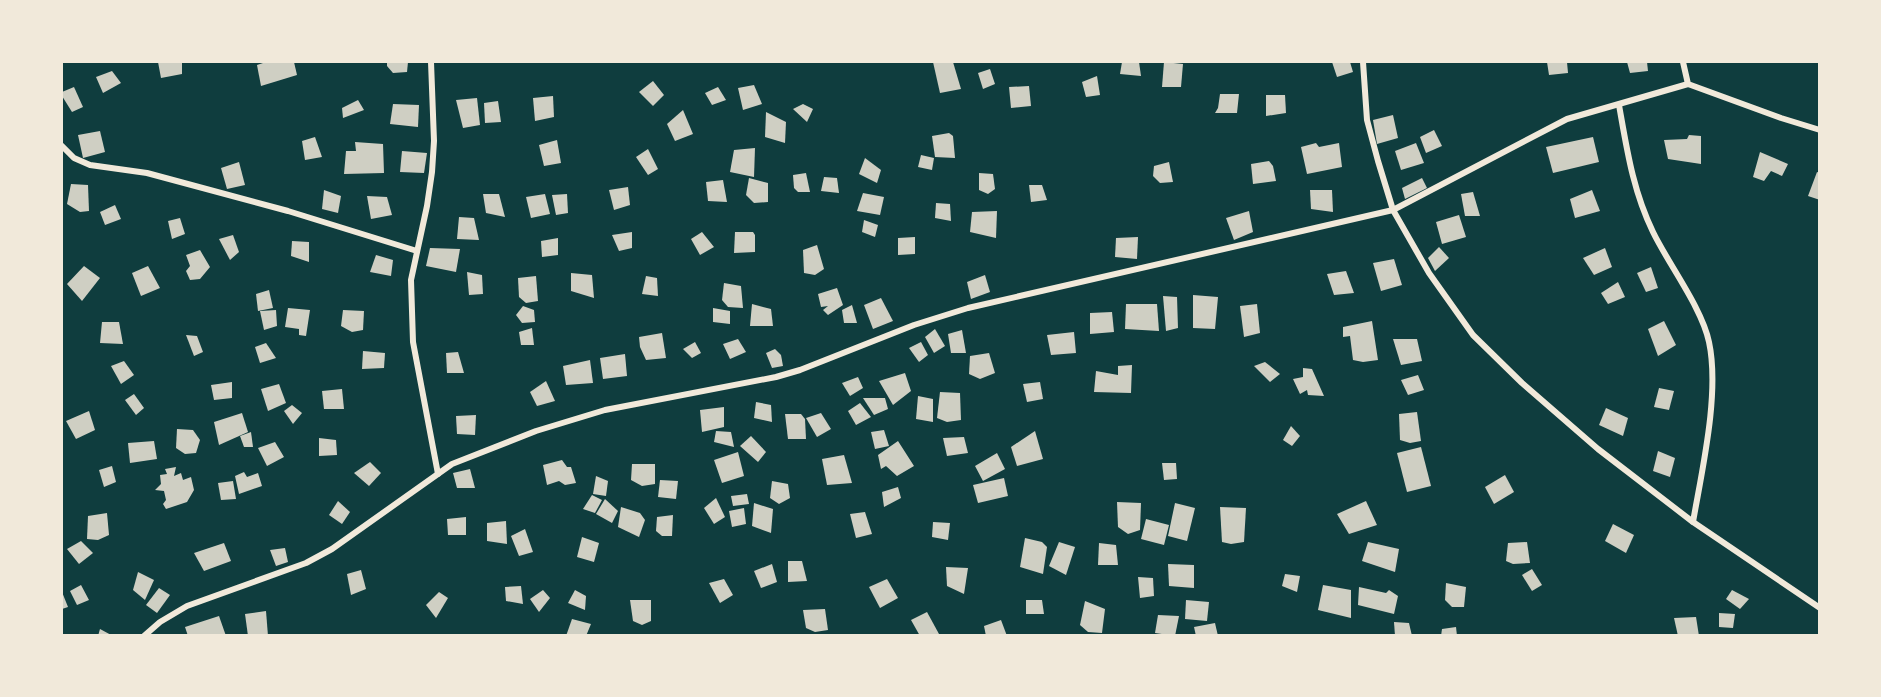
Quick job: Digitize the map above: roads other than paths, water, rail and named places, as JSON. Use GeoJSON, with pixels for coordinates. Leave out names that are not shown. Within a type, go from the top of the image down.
{"type":"FeatureCollection","features":[{"type":"Feature","properties":{"kind":"street"},"geometry":{"type":"LineString","coordinates":[[431,62],[434,141],[432,172],[428,206],[411,280],[413,342],[438,474]]}},
{"type":"Feature","properties":{"kind":"street"},"geometry":{"type":"LineString","coordinates":[[1363,62],[1367,120],[1393,210],[1429,273],[1473,335],[1522,383],[1599,449],[1693,522],[1820,608]]}},
{"type":"Feature","properties":{"kind":"street"},"geometry":{"type":"LineString","coordinates":[[1683,62],[1688,84]]}},
{"type":"Feature","properties":{"kind":"street"},"geometry":{"type":"LineString","coordinates":[[144,636],[160,622],[187,606],[306,563],[332,549],[452,464],[536,431],[605,410],[784,375],[914,325],[968,308],[1393,210],[1566,119],[1688,84],[1820,130]]}},
{"type":"Feature","properties":{"kind":"street"},"geometry":{"type":"LineString","coordinates":[[1619,105],[1632,176],[1640,201],[1653,233],[1700,317],[1709,340],[1713,371],[1707,436],[1693,522]]}},
{"type":"Feature","properties":{"kind":"street"},"geometry":{"type":"LineString","coordinates":[[62,146],[74,158],[90,165],[147,173],[288,211],[417,251]]}}]}
